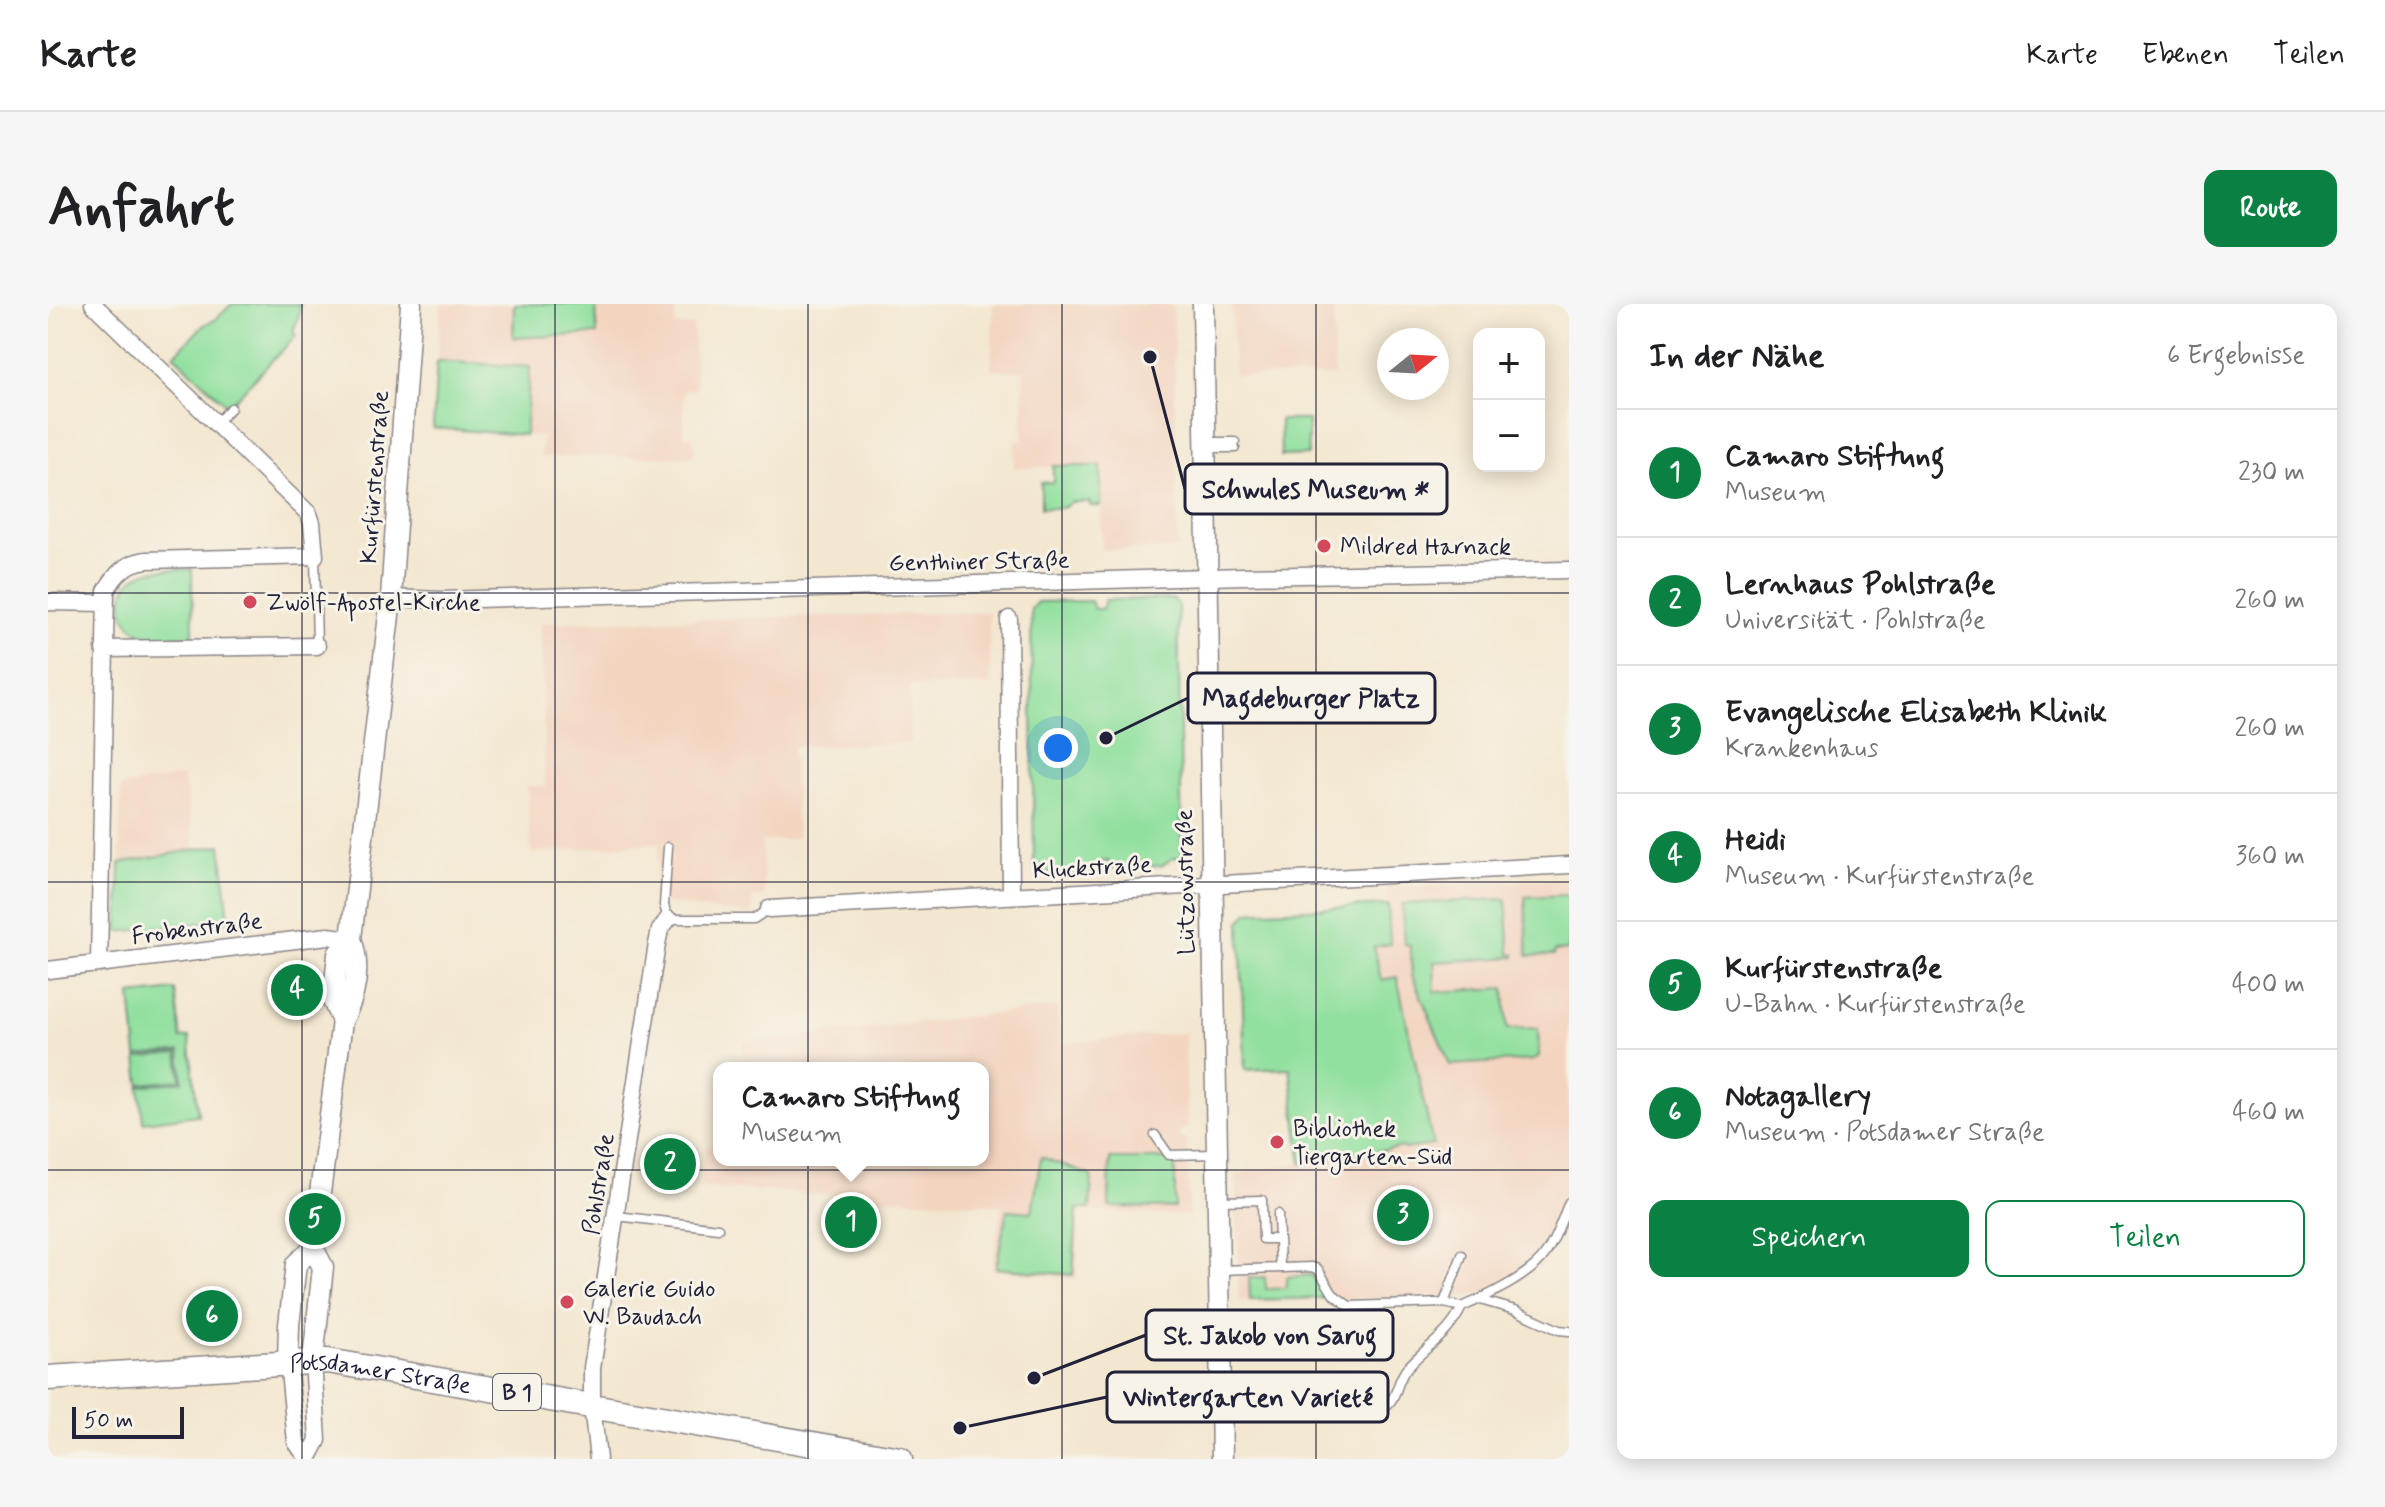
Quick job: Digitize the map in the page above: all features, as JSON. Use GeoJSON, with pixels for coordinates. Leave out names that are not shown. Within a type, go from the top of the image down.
{"type":"FeatureCollection","features":[{"type":"Feature","properties":{"kind":"main road","name":"Potsdamer Straße"},"geometry":{"type":"LineString","coordinates":[[48,1378],[313,1360],[370,1367],[900,1459]]}},
{"type":"Feature","properties":{"kind":"street"},"geometry":{"type":"LineString","coordinates":[[93,304],[309,514],[315,556],[135,562],[119,572],[106,591],[99,964]]}},
{"type":"Feature","properties":{"kind":"street","name":"Kurfürstenstraße"},"geometry":{"type":"LineString","coordinates":[[313,1248],[296,1264],[288,1361],[296,1442],[308,1459],[318,1440],[313,1360],[323,1267],[313,1248],[342,1021],[333,1001],[338,954],[351,939],[391,598],[411,304]]}},
{"type":"Feature","properties":{"kind":"street","name":"Lützowstraße"},"geometry":{"type":"LineString","coordinates":[[1203,304],[1222,1459]]}},
{"type":"Feature","properties":{"kind":"street","name":"Genthiner Straße"},"geometry":{"type":"LineString","coordinates":[[391,598],[441,600],[1569,570]]}},
{"type":"Feature","properties":{"kind":"street"},"geometry":{"type":"LineString","coordinates":[[48,602],[105,603]]}},
{"type":"Feature","properties":{"kind":"street"},"geometry":{"type":"LineString","coordinates":[[1009,619],[1011,896]]}},
{"type":"Feature","properties":{"kind":"street"},"geometry":{"type":"LineString","coordinates":[[104,649],[317,646]]}},
{"type":"Feature","properties":{"kind":"street","name":"Kluckstraße"},"geometry":{"type":"LineString","coordinates":[[769,909],[1569,865]]}},
{"type":"Feature","properties":{"kind":"street","name":"Pohlstraße"},"geometry":{"type":"LineString","coordinates":[[598,1459],[592,1405],[592,1368],[657,944],[660,930],[668,919]]}},
{"type":"Feature","properties":{"kind":"street","name":"Frobenstraße"},"geometry":{"type":"LineString","coordinates":[[48,970],[328,936],[351,939]]}},
{"type":"Feature","properties":{"kind":"lane"},"geometry":{"type":"LineString","coordinates":[[216,423],[231,408]]}},
{"type":"Feature","properties":{"kind":"lane"},"geometry":{"type":"LineString","coordinates":[[1205,445],[1235,445]]}},
{"type":"Feature","properties":{"kind":"lane"},"geometry":{"type":"LineString","coordinates":[[315,556],[317,646]]}},
{"type":"Feature","properties":{"kind":"lane"},"geometry":{"type":"LineString","coordinates":[[668,847],[664,905],[668,919]]}},
{"type":"Feature","properties":{"kind":"lane","name":"Kluckstraße"},"geometry":{"type":"LineString","coordinates":[[668,919],[754,919],[769,909]]}},
{"type":"Feature","properties":{"kind":"lane"},"geometry":{"type":"LineString","coordinates":[[1155,1135],[1169,1155],[1217,1154]]}},
{"type":"Feature","properties":{"kind":"lane"},"geometry":{"type":"LineString","coordinates":[[1218,1201],[1264,1200],[1263,1239],[1279,1239]]}},
{"type":"Feature","properties":{"kind":"lane"},"geometry":{"type":"LineString","coordinates":[[1219,1270],[1318,1269],[1333,1294],[1349,1306],[1444,1303],[1462,1307],[1480,1300],[1539,1261],[1550,1245],[1569,1202]]}},
{"type":"Feature","properties":{"kind":"lane"},"geometry":{"type":"LineString","coordinates":[[1278,1214],[1280,1268]]}},
{"type":"Feature","properties":{"kind":"lane"},"geometry":{"type":"LineString","coordinates":[[617,1216],[718,1228]]}},
{"type":"Feature","properties":{"kind":"lane"},"geometry":{"type":"LineString","coordinates":[[1444,1303],[1462,1255]]}},
{"type":"Feature","properties":{"kind":"lane"},"geometry":{"type":"LineString","coordinates":[[1480,1300],[1569,1331]]}},
{"type":"Feature","properties":{"kind":"lane"},"geometry":{"type":"LineString","coordinates":[[1380,1410],[1394,1400],[1404,1371],[1454,1324],[1462,1307]]}},
{"type":"Feature","properties":{"kind":"shaded area"},"geometry":{"type":"Polygon","coordinates":[[[441,304],[675,304],[676,326],[693,325],[696,389],[683,390],[684,436],[693,436],[694,456],[541,457],[542,436],[525,435],[529,367],[437,361],[441,304]]]}},
{"type":"Feature","properties":{"kind":"shaded area"},"geometry":{"type":"Polygon","coordinates":[[[993,304],[1173,304],[1178,549],[1102,550],[1100,466],[1014,468],[1015,440],[1022,439],[1024,371],[991,369],[993,304]]]}},
{"type":"Feature","properties":{"kind":"shaded area"},"geometry":{"type":"Polygon","coordinates":[[[1232,304],[1334,304],[1334,376],[1234,375],[1232,304]]]}},
{"type":"Feature","properties":{"kind":"shaded area"},"geometry":{"type":"Polygon","coordinates":[[[989,612],[990,685],[910,686],[910,743],[793,747],[797,838],[762,842],[765,896],[752,897],[753,915],[654,902],[660,842],[531,853],[527,786],[545,786],[541,623],[989,612]]]}},
{"type":"Feature","properties":{"kind":"shaded area"},"geometry":{"type":"Polygon","coordinates":[[[183,776],[195,849],[120,863],[121,787],[183,776]]]}},
{"type":"Feature","properties":{"kind":"shaded area"},"geometry":{"type":"Polygon","coordinates":[[[1569,879],[1569,1217],[1542,1266],[1507,1289],[1458,1296],[1239,1301],[1236,1174],[1404,1146],[1397,977],[1381,981],[1374,947],[1390,943],[1387,888],[1569,879]]]}},
{"type":"Feature","properties":{"kind":"shaded area"},"geometry":{"type":"Polygon","coordinates":[[[1057,1007],[1061,1043],[1185,1033],[1187,1128],[1180,1131],[1180,1138],[1187,1140],[1189,1216],[1079,1210],[1076,1278],[992,1269],[1002,1205],[701,1187],[706,1146],[713,1146],[713,1166],[989,1166],[989,1062],[744,1062],[743,1042],[1057,1007]]]}},
{"type":"Feature","properties":{"kind":"green space"},"geometry":{"type":"Polygon","coordinates":[[[232,304],[300,304],[293,330],[296,336],[228,406],[174,355],[205,324],[215,320],[232,304]]]}},
{"type":"Feature","properties":{"kind":"green space"},"geometry":{"type":"Polygon","coordinates":[[[514,304],[596,304],[597,334],[513,338],[514,304]]]}},
{"type":"Feature","properties":{"kind":"green space"},"geometry":{"type":"Polygon","coordinates":[[[437,361],[530,367],[525,435],[433,428],[437,361]]]}},
{"type":"Feature","properties":{"kind":"green space"},"geometry":{"type":"Polygon","coordinates":[[[1280,420],[1308,420],[1308,455],[1281,456],[1280,420]]]}},
{"type":"Feature","properties":{"kind":"green space"},"geometry":{"type":"Polygon","coordinates":[[[1053,466],[1101,466],[1101,506],[1090,506],[1090,502],[1071,502],[1063,508],[1041,508],[1041,483],[1053,482],[1053,466]]]}},
{"type":"Feature","properties":{"kind":"green space"},"geometry":{"type":"Polygon","coordinates":[[[192,569],[193,636],[155,637],[134,629],[122,604],[123,595],[133,580],[153,570],[192,569]]]}},
{"type":"Feature","properties":{"kind":"green space"},"geometry":{"type":"Polygon","coordinates":[[[1173,599],[1178,604],[1182,858],[1173,858],[1161,866],[1108,868],[1108,861],[1099,862],[1099,872],[1049,873],[1034,865],[1031,609],[1037,602],[1091,601],[1094,609],[1102,609],[1105,600],[1173,599]]]}},
{"type":"Feature","properties":{"kind":"green space"},"geometry":{"type":"Polygon","coordinates":[[[221,845],[229,920],[119,932],[120,863],[221,845]]]}},
{"type":"Feature","properties":{"kind":"green space"},"geometry":{"type":"Polygon","coordinates":[[[1569,895],[1569,950],[1555,951],[1554,955],[1528,956],[1525,897],[1569,895]]]}},
{"type":"Feature","properties":{"kind":"green space"},"geometry":{"type":"Polygon","coordinates":[[[1506,899],[1510,954],[1515,954],[1515,957],[1434,962],[1435,992],[1505,988],[1507,1029],[1538,1028],[1539,1056],[1534,1060],[1450,1065],[1412,975],[1410,946],[1404,943],[1402,904],[1506,899]]]}},
{"type":"Feature","properties":{"kind":"green space"},"geometry":{"type":"Polygon","coordinates":[[[1388,905],[1390,944],[1374,947],[1381,980],[1397,977],[1433,1145],[1302,1164],[1290,1068],[1245,1070],[1240,922],[1248,912],[1388,905]]]}},
{"type":"Feature","properties":{"kind":"green space"},"geometry":{"type":"Polygon","coordinates":[[[175,990],[181,1038],[189,1037],[198,1115],[143,1122],[139,1086],[183,1081],[180,1051],[137,1056],[131,995],[175,990]]]}},
{"type":"Feature","properties":{"kind":"green space"},"geometry":{"type":"Polygon","coordinates":[[[178,1053],[181,1080],[140,1084],[137,1058],[178,1053]]]}},
{"type":"Feature","properties":{"kind":"green space"},"geometry":{"type":"Polygon","coordinates":[[[1041,1157],[1092,1176],[1090,1209],[1077,1209],[1073,1275],[996,1268],[1007,1210],[1032,1212],[1041,1157]]]}},
{"type":"Feature","properties":{"kind":"green space"},"geometry":{"type":"Polygon","coordinates":[[[1110,1159],[1175,1159],[1175,1208],[1109,1207],[1110,1159]]]}},
{"type":"Feature","properties":{"kind":"green space"},"geometry":{"type":"Polygon","coordinates":[[[1312,1275],[1328,1298],[1250,1300],[1249,1278],[1265,1277],[1266,1289],[1286,1288],[1286,1277],[1312,1275]]]}},
{"type":"Feature","properties":{"kind":"place","name":"Schwules Museum *"},"geometry":{"type":"Point","coordinates":[1150,357]}},
{"type":"Feature","properties":{"kind":"place","name":"Mildred Harnack"},"geometry":{"type":"Point","coordinates":[1324,546]}},
{"type":"Feature","properties":{"kind":"place","name":"Zwölf-Apostel-Kirche"},"geometry":{"type":"Point","coordinates":[250,602]}},
{"type":"Feature","properties":{"kind":"place","name":"Magdeburger Platz"},"geometry":{"type":"Point","coordinates":[1106,738]}},
{"type":"Feature","properties":{"kind":"place","name":"Heidi"},"geometry":{"type":"Point","coordinates":[297,990]}},
{"type":"Feature","properties":{"kind":"place","name":"Bibliothek Tiergarten-Süd"},"geometry":{"type":"Point","coordinates":[1277,1142]}},
{"type":"Feature","properties":{"kind":"place","name":"Lernhaus Pohlstraße"},"geometry":{"type":"Point","coordinates":[670,1164]}},
{"type":"Feature","properties":{"kind":"place","name":"Evangelische Elisabeth Klinik"},"geometry":{"type":"Point","coordinates":[1403,1215]}},
{"type":"Feature","properties":{"kind":"place","name":"Kurfürstenstraße"},"geometry":{"type":"Point","coordinates":[315,1219]}},
{"type":"Feature","properties":{"kind":"place","name":"Camaro Stiftung"},"geometry":{"type":"Point","coordinates":[851,1222]}},
{"type":"Feature","properties":{"kind":"place","name":"Galerie Guido W. Baudach"},"geometry":{"type":"Point","coordinates":[567,1302]}},
{"type":"Feature","properties":{"kind":"place","name":"Notagallery"},"geometry":{"type":"Point","coordinates":[212,1316]}},
{"type":"Feature","properties":{"kind":"place","name":"St. Jakob von Sarug"},"geometry":{"type":"Point","coordinates":[1034,1378]}},
{"type":"Feature","properties":{"kind":"place","name":"Wintergarten Varieté"},"geometry":{"type":"Point","coordinates":[960,1428]}}]}
